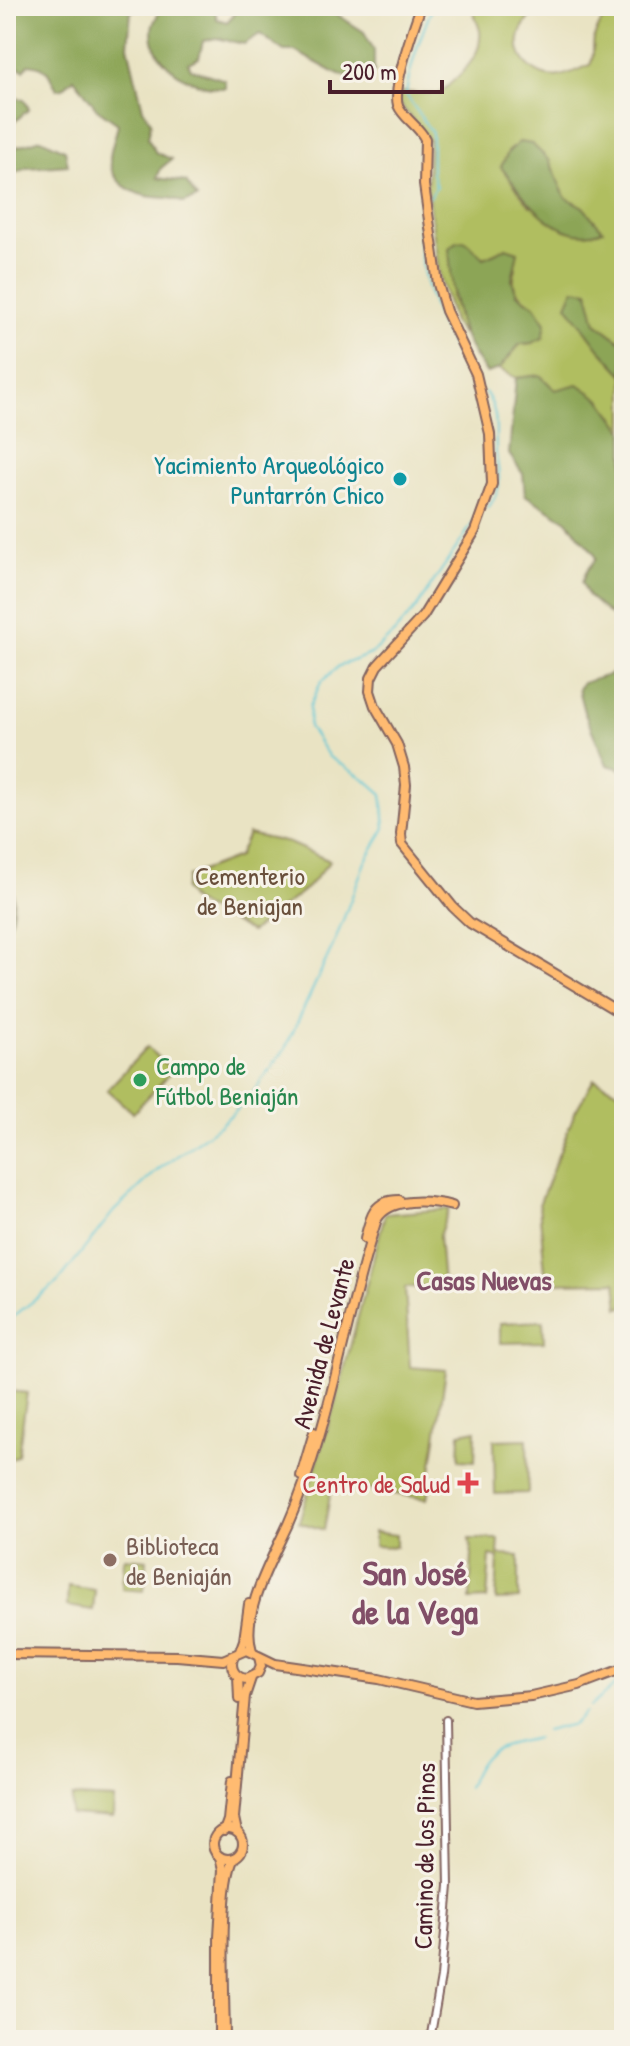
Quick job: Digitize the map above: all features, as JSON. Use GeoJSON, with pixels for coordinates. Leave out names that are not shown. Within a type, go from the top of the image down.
{"type":"FeatureCollection","features":[{"type":"Feature","properties":{"kind":"main road"},"geometry":{"type":"LineString","coordinates":[[421,6],[397,94],[400,108],[425,139],[427,200],[442,299],[476,374],[490,434],[492,484],[478,522],[423,616],[377,666],[371,678],[372,698],[397,744],[404,767],[406,785],[402,844],[430,881],[470,923],[624,1015]]}},
{"type":"Feature","properties":{"kind":"main road","name":"Avenida de Levante"},"geometry":{"type":"LineString","coordinates":[[237,1654],[254,1588],[292,1500],[311,1444],[373,1211],[384,1202],[453,1204],[397,1204],[384,1210],[375,1225],[313,1457],[256,1597],[250,1635],[256,1654]]}},
{"type":"Feature","properties":{"kind":"main road","name":"Avenida de Levante"},"geometry":{"type":"LineString","coordinates":[[365,1239],[370,1222],[375,1225]]}},
{"type":"Feature","properties":{"kind":"main road"},"geometry":{"type":"LineString","coordinates":[[6,1654],[202,1657],[223,1660],[237,1654],[256,1654],[275,1664],[379,1679],[473,1701],[531,1696],[577,1686],[624,1668]]}},
{"type":"Feature","properties":{"kind":"main road"},"geometry":{"type":"LineString","coordinates":[[224,1831],[228,1818],[240,1695],[232,1663],[237,1654]]}},
{"type":"Feature","properties":{"kind":"main road"},"geometry":{"type":"LineString","coordinates":[[256,1654],[260,1668]]}},
{"type":"Feature","properties":{"kind":"main road"},"geometry":{"type":"LineString","coordinates":[[202,1657],[251,1678]]}},
{"type":"Feature","properties":{"kind":"main road"},"geometry":{"type":"LineString","coordinates":[[222,2040],[229,1873],[234,1858],[243,1846],[234,1821],[245,1696],[251,1678],[260,1668],[275,1664]]}},
{"type":"Feature","properties":{"kind":"main road"},"geometry":{"type":"LineString","coordinates":[[222,2040],[219,1937],[223,1869],[214,1842],[217,1835],[224,1831],[237,1832]]}},
{"type":"Feature","properties":{"kind":"main road"},"geometry":{"type":"LineString","coordinates":[[220,1857],[234,1858]]}},
{"type":"Feature","properties":{"kind":"street","name":"Camino de los Pinos"},"geometry":{"type":"LineString","coordinates":[[430,2040],[441,1977],[449,1886],[446,1720]]}},
{"type":"Feature","properties":{"kind":"green space"},"geometry":{"type":"Polygon","coordinates":[[[6,6],[140,6],[131,12],[128,46],[143,109],[151,122],[148,138],[156,153],[172,159],[161,168],[157,178],[186,182],[197,198],[184,203],[146,196],[119,182],[110,162],[118,124],[97,109],[74,78],[63,88],[57,89],[41,67],[29,64],[24,70],[13,65],[12,53],[6,42],[6,6]]]}},
{"type":"Feature","properties":{"kind":"green space"},"geometry":{"type":"Polygon","coordinates":[[[154,6],[214,6],[217,19],[227,22],[241,6],[324,6],[364,32],[374,50],[374,73],[361,79],[339,75],[295,51],[284,51],[260,34],[244,44],[216,38],[203,41],[199,58],[188,63],[191,69],[225,80],[225,88],[200,84],[176,72],[158,54],[152,29],[160,11],[154,6]]]}},
{"type":"Feature","properties":{"kind":"green space"},"geometry":{"type":"Polygon","coordinates":[[[471,6],[536,6],[519,39],[521,55],[537,72],[560,76],[590,65],[594,38],[607,6],[624,6],[624,344],[596,323],[599,348],[624,375],[624,431],[601,400],[555,390],[540,376],[516,378],[499,369],[520,344],[532,343],[535,306],[514,287],[516,268],[506,248],[484,258],[465,241],[452,297],[463,335],[453,322],[439,272],[427,188],[429,140],[399,103],[399,92],[439,94],[467,67],[480,41],[480,31],[471,6]],[[549,160],[501,167],[530,206],[583,207],[565,197],[549,160]]]}},
{"type":"Feature","properties":{"kind":"green space"},"geometry":{"type":"Polygon","coordinates":[[[6,90],[12,98],[24,99],[29,109],[13,123],[6,123],[6,90]]]}},
{"type":"Feature","properties":{"kind":"green space"},"geometry":{"type":"Polygon","coordinates":[[[41,139],[65,150],[68,165],[27,168],[6,177],[6,150],[41,139]]]}},
{"type":"Feature","properties":{"kind":"green space"},"geometry":{"type":"Polygon","coordinates":[[[519,142],[532,144],[549,160],[565,197],[583,207],[603,230],[587,234],[571,232],[557,226],[532,205],[501,167],[508,152],[519,142]]]}},
{"type":"Feature","properties":{"kind":"green space"},"geometry":{"type":"Polygon","coordinates":[[[465,241],[484,258],[506,248],[518,252],[512,280],[517,294],[535,306],[546,323],[543,338],[520,344],[499,369],[487,373],[468,345],[454,298],[449,248],[465,241]]]}},
{"type":"Feature","properties":{"kind":"green space"},"geometry":{"type":"Polygon","coordinates":[[[574,289],[588,291],[596,323],[624,344],[624,375],[567,305],[574,289]]]}},
{"type":"Feature","properties":{"kind":"green space"},"geometry":{"type":"Polygon","coordinates":[[[540,375],[555,390],[578,384],[601,400],[624,431],[624,619],[615,619],[588,596],[582,582],[596,559],[594,553],[567,521],[525,495],[523,474],[509,454],[516,378],[540,375]]]}},
{"type":"Feature","properties":{"kind":"green space"},"geometry":{"type":"Polygon","coordinates":[[[624,670],[624,770],[607,765],[584,712],[578,689],[582,683],[624,670]]]}},
{"type":"Feature","properties":{"kind":"green space","name":"Cementerio de Beniajan"},"geometry":{"type":"Polygon","coordinates":[[[248,834],[289,843],[330,861],[308,887],[251,932],[192,901],[184,889],[188,876],[238,857],[248,834]]]}},
{"type":"Feature","properties":{"kind":"green space"},"geometry":{"type":"Polygon","coordinates":[[[6,873],[14,904],[6,936],[6,873]]]}},
{"type":"Feature","properties":{"kind":"green space","name":"Campo de Fútbol Beniaján"},"geometry":{"type":"Polygon","coordinates":[[[147,1047],[173,1070],[133,1113],[107,1090],[147,1047]]]}},
{"type":"Feature","properties":{"kind":"green space"},"geometry":{"type":"Polygon","coordinates":[[[594,1079],[624,1094],[624,1307],[619,1308],[616,1282],[546,1283],[539,1205],[575,1112],[594,1079]]]}},
{"type":"Feature","properties":{"kind":"green space"},"geometry":{"type":"Polygon","coordinates":[[[449,1209],[439,1236],[443,1285],[405,1288],[410,1367],[446,1370],[427,1499],[332,1484],[324,1530],[299,1522],[337,1397],[385,1214],[449,1209]]]}},
{"type":"Feature","properties":{"kind":"green space"},"geometry":{"type":"Polygon","coordinates":[[[543,1321],[544,1342],[500,1343],[500,1323],[543,1321]]]}},
{"type":"Feature","properties":{"kind":"green space"},"geometry":{"type":"Polygon","coordinates":[[[8,1391],[27,1393],[18,1455],[6,1462],[8,1391]]]}},
{"type":"Feature","properties":{"kind":"green space"},"geometry":{"type":"Polygon","coordinates":[[[476,1430],[475,1461],[459,1460],[460,1433],[476,1430]]]}},
{"type":"Feature","properties":{"kind":"green space"},"geometry":{"type":"Polygon","coordinates":[[[527,1439],[528,1493],[495,1494],[494,1440],[527,1439]]]}},
{"type":"Feature","properties":{"kind":"green space"},"geometry":{"type":"Polygon","coordinates":[[[374,1532],[396,1535],[396,1547],[374,1546],[374,1532]]]}},
{"type":"Feature","properties":{"kind":"green space"},"geometry":{"type":"Polygon","coordinates":[[[469,1539],[499,1539],[498,1555],[519,1556],[519,1599],[496,1600],[498,1558],[490,1556],[487,1599],[470,1600],[472,1554],[469,1539]]]}},
{"type":"Feature","properties":{"kind":"green space"},"geometry":{"type":"Polygon","coordinates":[[[124,1558],[147,1560],[144,1591],[122,1589],[124,1558]]]}},
{"type":"Feature","properties":{"kind":"green space"},"geometry":{"type":"Polygon","coordinates":[[[68,1586],[95,1590],[93,1610],[67,1606],[68,1586]]]}},
{"type":"Feature","properties":{"kind":"green space"},"geometry":{"type":"Polygon","coordinates":[[[72,1797],[114,1799],[113,1818],[71,1815],[72,1797]]]}},
{"type":"Feature","properties":{"kind":"waterway"},"geometry":{"type":"LineString","coordinates":[[429,197],[436,187],[432,173],[432,133],[406,95],[416,50],[433,6]]}},
{"type":"Feature","properties":{"kind":"waterway"},"geometry":{"type":"LineString","coordinates":[[422,205],[420,251],[430,296],[448,340],[473,378]]}},
{"type":"Feature","properties":{"kind":"waterway"},"geometry":{"type":"LineString","coordinates":[[485,392],[495,414],[499,481],[488,508]]}},
{"type":"Feature","properties":{"kind":"waterway"},"geometry":{"type":"LineString","coordinates":[[6,1322],[58,1282],[114,1211],[159,1169],[219,1126],[248,1099],[285,1049],[335,941],[365,862],[385,828],[382,794],[329,757],[309,727],[310,706],[321,682],[339,666],[371,654],[394,633],[416,608],[475,520]]}},
{"type":"Feature","properties":{"kind":"waterway"},"geometry":{"type":"LineString","coordinates":[[590,1707],[624,1677]]}},
{"type":"Feature","properties":{"kind":"waterway"},"geometry":{"type":"LineString","coordinates":[[545,1731],[574,1724],[586,1712]]}},
{"type":"Feature","properties":{"kind":"waterway"},"geometry":{"type":"LineString","coordinates":[[468,1788],[486,1756],[501,1747],[537,1738]]}},
{"type":"Feature","properties":{"kind":"place","name":"Yacimiento Arqueológico Puntarrón Chico"},"geometry":{"type":"Point","coordinates":[400,479]}},
{"type":"Feature","properties":{"kind":"place","name":"Campo de Fútbol Beniaján"},"geometry":{"type":"Point","coordinates":[140,1080]}},
{"type":"Feature","properties":{"kind":"place","name":"Centro de Salud"},"geometry":{"type":"Point","coordinates":[468,1483]}},
{"type":"Feature","properties":{"kind":"place","name":"Biblioteca de Beniaján"},"geometry":{"type":"Point","coordinates":[110,1560]}},
{"type":"Feature","properties":{"kind":"district","name":"Casas Nuevas"},"geometry":{"type":"Point","coordinates":[484,1280]}},
{"type":"Feature","properties":{"kind":"district","name":"San José de la Vega"},"geometry":{"type":"Point","coordinates":[415,1592]}}]}
